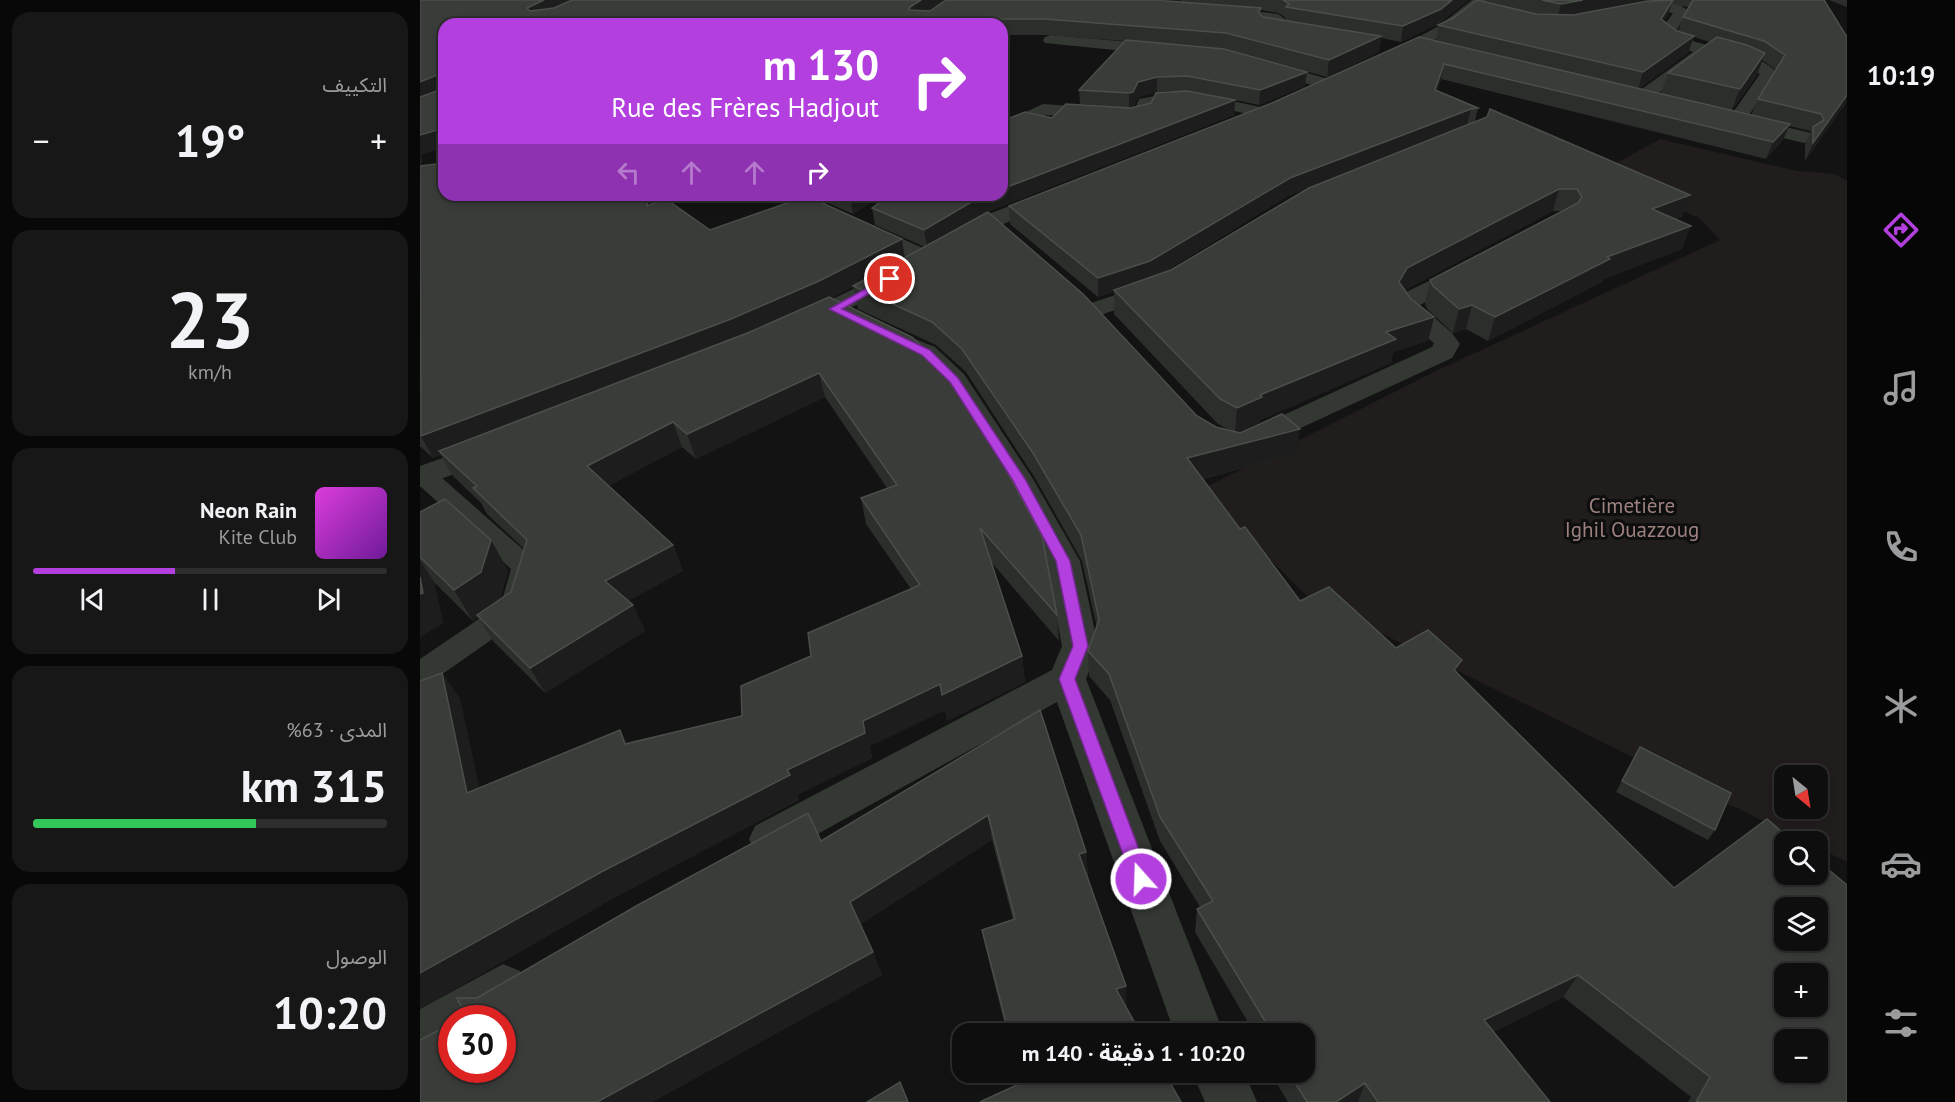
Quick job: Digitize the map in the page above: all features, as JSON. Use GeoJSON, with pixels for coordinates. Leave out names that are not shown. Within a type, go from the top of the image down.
{"type":"FeatureCollection","features":[{"type":"Feature","properties":{"kind":"street"},"geometry":{"type":"LineString","coordinates":[[1615,15],[1648,6],[1673,7],[1681,11],[1666,34],[1680,44],[1752,64],[1769,73],[1736,121]]}},
{"type":"Feature","properties":{"kind":"street"},"geometry":{"type":"LineString","coordinates":[[1232,126],[1410,47],[1482,7]]}},
{"type":"Feature","properties":{"kind":"street"},"geometry":{"type":"LineString","coordinates":[[1201,11],[1273,17],[1277,19],[1267,27],[1316,34]]}},
{"type":"Feature","properties":{"kind":"street"},"geometry":{"type":"LineString","coordinates":[[1052,40],[1179,51]]}},
{"type":"Feature","properties":{"kind":"street"},"geometry":{"type":"LineString","coordinates":[[1383,45],[1438,49]]}},
{"type":"Feature","properties":{"kind":"street"},"geometry":{"type":"LineString","coordinates":[[1641,98],[1704,52]]}},
{"type":"Feature","properties":{"kind":"street"},"geometry":{"type":"LineString","coordinates":[[1248,61],[1348,76]]}},
{"type":"Feature","properties":{"kind":"street"},"geometry":{"type":"LineString","coordinates":[[1618,93],[1661,103]]}},
{"type":"Feature","properties":{"kind":"street"},"geometry":{"type":"LineString","coordinates":[[1008,128],[1043,109],[1130,116],[1144,111],[1145,103],[1164,98],[1203,101],[1264,113]]}},
{"type":"Feature","properties":{"kind":"street"},"geometry":{"type":"LineString","coordinates":[[1718,117],[1804,137]]}},
{"type":"Feature","properties":{"kind":"street"},"geometry":{"type":"LineString","coordinates":[[779,334],[858,321],[928,259],[1000,228],[1068,190]]}},
{"type":"Feature","properties":{"kind":"street"},"geometry":{"type":"LineString","coordinates":[[800,201],[928,259]]}},
{"type":"Feature","properties":{"kind":"street"},"geometry":{"type":"LineString","coordinates":[[854,226],[873,214]]}},
{"type":"Feature","properties":{"kind":"street"},"geometry":{"type":"LineString","coordinates":[[1225,443],[1238,446],[1443,352],[1448,344],[1443,336],[1410,312],[1408,305],[1413,298],[1483,261]]}},
{"type":"Feature","properties":{"kind":"street"},"geometry":{"type":"LineString","coordinates":[[1094,311],[1170,281]]}},
{"type":"Feature","properties":{"kind":"street"},"geometry":{"type":"LineString","coordinates":[[741,855],[1067,679],[1080,646],[1063,561],[1018,479],[954,380],[926,353],[858,321]]}},
{"type":"Feature","properties":{"kind":"street"},"geometry":{"type":"LineString","coordinates":[[422,477],[511,442]]}},
{"type":"Feature","properties":{"kind":"street"},"geometry":{"type":"LineString","coordinates":[[1067,679],[1196,1023]]}},
{"type":"Feature","properties":{"kind":"street"},"geometry":{"type":"LineString","coordinates":[[420,1036],[533,971]]}},
{"type":"Feature","properties":{"kind":"street"},"geometry":{"type":"LineString","coordinates":[[1222,1083],[1231,1102]]}},
{"type":"Feature","properties":{"kind":"lane"},"geometry":{"type":"LineString","coordinates":[[420,674],[514,610],[525,567],[467,512],[422,477]]}},
{"type":"Feature","properties":{"kind":"lane"},"geometry":{"type":"LineString","coordinates":[[439,528],[467,512]]}},
{"type":"Feature","properties":{"kind":"green space","name":"Cimetière Ighil Ouazzoug"},"geometry":{"type":"Polygon","coordinates":[[[1660,139],[1797,171],[1835,174],[1847,181],[1847,862],[1828,853],[1828,831],[1784,831],[1309,598],[1200,490],[1440,369],[1720,240],[1699,218],[1598,173],[1660,139]]]}},
{"type":"Feature","properties":{"kind":"building"},"geometry":{"type":"Polygon","coordinates":[[[420,0],[544,0],[527,8],[530,11],[554,8],[572,0],[921,0],[909,10],[930,11],[946,0],[1165,0],[1261,8],[1258,12],[1263,17],[1381,36],[1329,60],[1226,33],[1044,19],[438,18],[438,130],[420,135],[420,97],[437,91],[437,75],[420,82],[420,0]]]}},
{"type":"Feature","properties":{"kind":"building"},"geometry":{"type":"Polygon","coordinates":[[[1283,0],[1452,0],[1441,9],[1403,26],[1286,7],[1289,4],[1283,0]]]}},
{"type":"Feature","properties":{"kind":"building"},"geometry":{"type":"Polygon","coordinates":[[[1477,0],[1536,14],[1573,15],[1648,1],[1673,0],[1661,19],[1677,31],[1694,36],[1643,72],[1438,25],[1453,18],[1477,0]]]}},
{"type":"Feature","properties":{"kind":"building"},"geometry":{"type":"Polygon","coordinates":[[[1542,0],[1583,0],[1561,4],[1542,0]]]}},
{"type":"Feature","properties":{"kind":"building"},"geometry":{"type":"Polygon","coordinates":[[[1693,0],[1824,0],[1847,37],[1847,95],[1813,143],[1813,127],[1824,120],[1821,114],[1758,99],[1785,55],[1764,41],[1683,17],[1693,0]]]}},
{"type":"Feature","properties":{"kind":"building"},"geometry":{"type":"Polygon","coordinates":[[[1419,37],[1790,124],[1773,142],[1444,64],[1435,90],[1478,108],[1290,178],[1150,261],[1098,278],[1009,206],[1272,103],[1419,37]]]}},
{"type":"Feature","properties":{"kind":"building"},"geometry":{"type":"Polygon","coordinates":[[[1717,37],[1747,45],[1765,53],[1740,89],[1668,73],[1717,37]]]}},
{"type":"Feature","properties":{"kind":"building"},"geometry":{"type":"Polygon","coordinates":[[[1126,40],[1224,49],[1307,72],[1260,90],[1187,76],[1157,77],[1138,82],[1133,92],[1129,93],[1079,90],[1126,40]]]}},
{"type":"Feature","properties":{"kind":"building"},"geometry":{"type":"Polygon","coordinates":[[[1187,91],[1235,100],[1008,187],[1008,119],[1025,112],[1052,118],[1066,104],[1131,108],[1151,103],[1156,93],[1187,91]]]}},
{"type":"Feature","properties":{"kind":"building"},"geometry":{"type":"Polygon","coordinates":[[[1490,109],[1690,195],[1652,209],[1691,226],[1607,257],[1610,259],[1495,317],[1472,305],[1459,309],[1433,286],[1430,280],[1578,203],[1582,197],[1577,189],[1559,189],[1407,268],[1399,282],[1411,299],[1434,317],[1386,332],[1396,339],[1260,395],[1262,397],[1237,408],[1220,399],[1114,290],[1171,270],[1309,188],[1487,117],[1490,109]]]}},
{"type":"Feature","properties":{"kind":"building"},"geometry":{"type":"Polygon","coordinates":[[[438,164],[438,201],[647,201],[647,206],[661,201],[669,201],[710,230],[793,201],[818,201],[902,239],[819,281],[731,319],[421,436],[420,166],[438,164]]]}},
{"type":"Feature","properties":{"kind":"building"},"geometry":{"type":"Polygon","coordinates":[[[882,201],[973,201],[924,230],[872,208],[882,201]]]}},
{"type":"Feature","properties":{"kind":"building"},"geometry":{"type":"Polygon","coordinates":[[[988,212],[1083,294],[1197,416],[1216,427],[1240,433],[1282,414],[1300,429],[1187,458],[1240,529],[1245,527],[1300,601],[1329,587],[1396,648],[1428,630],[1462,660],[1454,670],[1674,888],[1767,819],[1781,831],[1774,831],[1774,885],[1828,885],[1828,869],[1847,885],[1847,1102],[1696,1102],[1710,1077],[1578,975],[1484,1020],[1550,1102],[1378,1102],[1365,1083],[1336,1102],[1307,1102],[1295,1083],[1315,1083],[1315,1023],[1266,1023],[1197,909],[1213,901],[1160,817],[1109,674],[1088,651],[1099,620],[1081,535],[1033,453],[962,349],[932,322],[853,286],[988,212]]]}},
{"type":"Feature","properties":{"kind":"building"},"geometry":{"type":"Polygon","coordinates":[[[829,297],[912,337],[938,362],[998,455],[1042,536],[1057,615],[980,528],[1022,656],[942,695],[940,684],[863,721],[865,733],[787,770],[790,775],[603,871],[420,973],[420,681],[442,673],[467,793],[620,730],[625,744],[742,716],[741,686],[811,656],[808,633],[920,585],[861,498],[897,485],[819,373],[687,434],[673,422],[587,466],[673,545],[605,581],[633,605],[530,668],[477,615],[511,592],[527,540],[473,488],[477,486],[439,451],[750,332],[829,297]]]}},
{"type":"Feature","properties":{"kind":"building"},"geometry":{"type":"Polygon","coordinates":[[[445,499],[491,540],[481,572],[454,590],[420,557],[420,512],[445,499]]]}},
{"type":"Feature","properties":{"kind":"building"},"geometry":{"type":"Polygon","coordinates":[[[420,577],[423,593],[420,594],[420,577]]]}},
{"type":"Feature","properties":{"kind":"building"},"geometry":{"type":"Polygon","coordinates":[[[1040,710],[1086,852],[1079,854],[1126,986],[1116,989],[1135,1023],[1006,1023],[982,930],[1015,919],[988,815],[850,902],[873,952],[597,1102],[420,1102],[420,1040],[438,1030],[438,1083],[516,1083],[516,1005],[460,1005],[457,998],[477,998],[638,905],[808,813],[821,841],[1040,710]]]}},
{"type":"Feature","properties":{"kind":"building"},"geometry":{"type":"Polygon","coordinates":[[[1640,747],[1731,793],[1715,830],[1622,781],[1640,747]]]}},
{"type":"Feature","properties":{"kind":"building"},"geometry":{"type":"Polygon","coordinates":[[[900,1082],[908,1102],[867,1102],[900,1082]]]}},
{"type":"Feature","properties":{"kind":"building"},"geometry":{"type":"Polygon","coordinates":[[[1021,1083],[1170,1083],[1181,1102],[980,1102],[1021,1083]]]}},
{"type":"Feature","properties":{"kind":"route"},"geometry":{"type":"LineString","coordinates":[[890,279],[834,309],[926,353],[954,380],[1018,479],[1063,561],[1080,646],[1067,679],[1141,879]]}}]}
